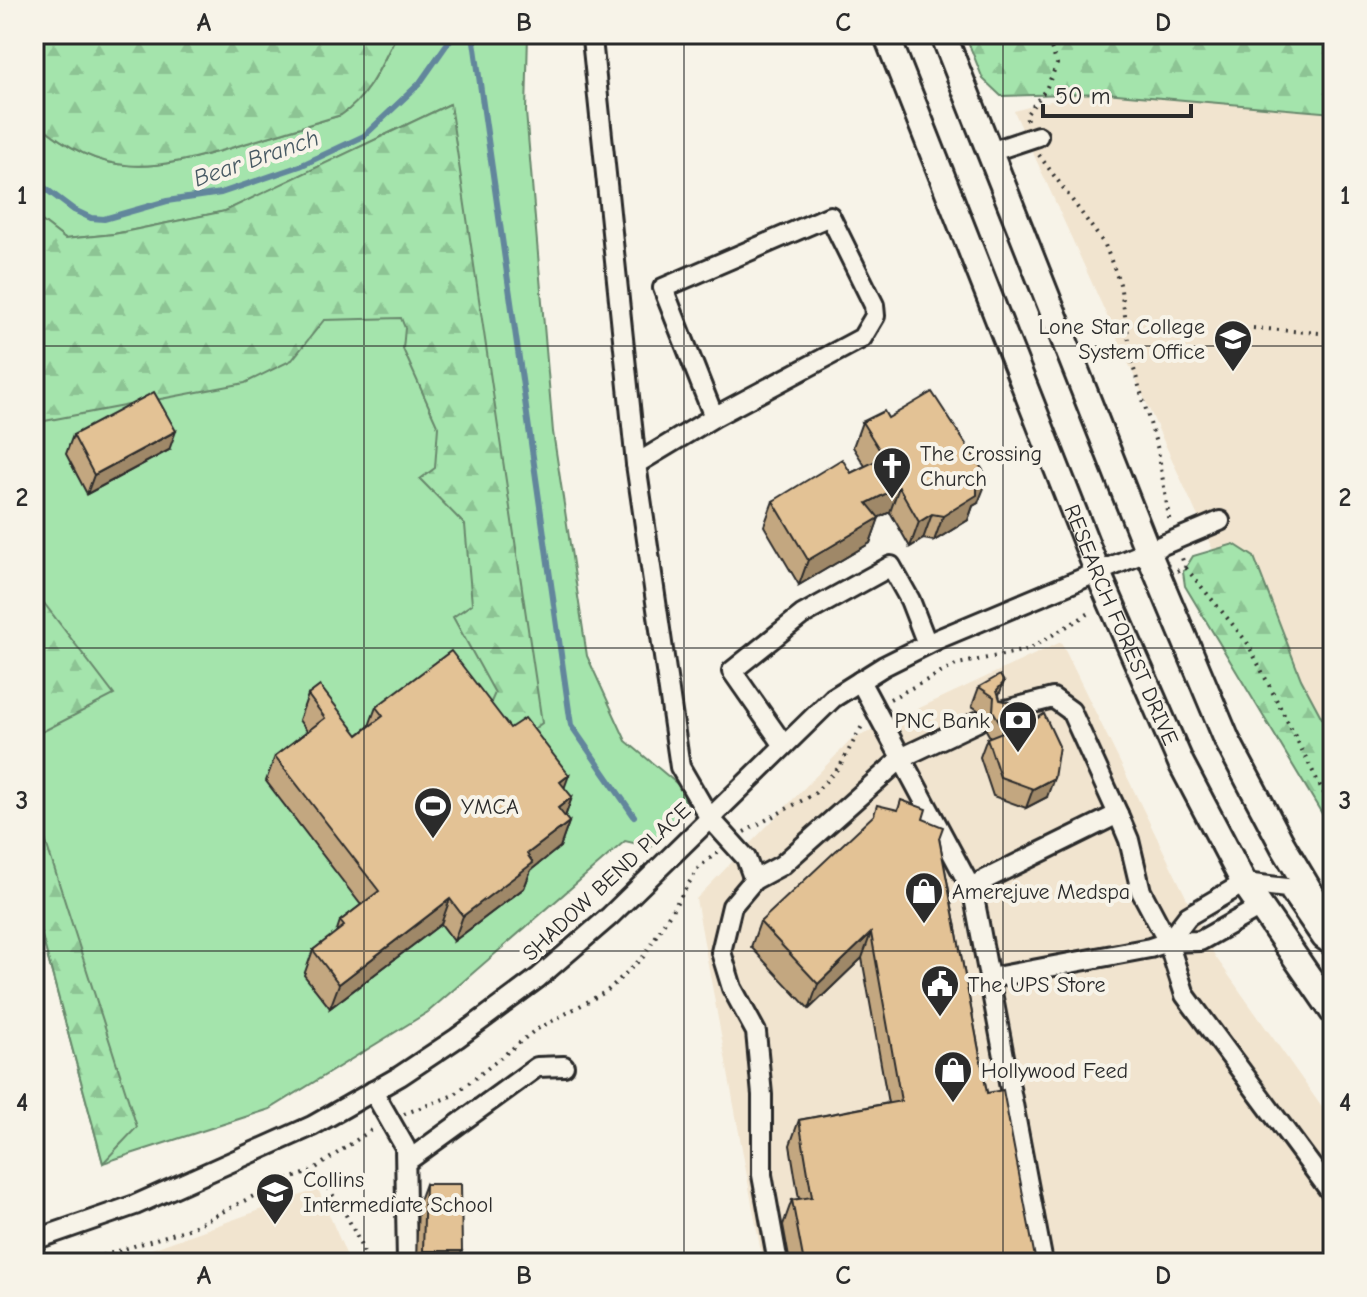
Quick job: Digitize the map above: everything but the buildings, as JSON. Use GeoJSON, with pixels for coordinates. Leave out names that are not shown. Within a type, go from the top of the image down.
{"type":"FeatureCollection","features":[{"type":"Feature","properties":{"kind":"main road","name":"RESEARCH FOREST DRIVE"},"geometry":{"type":"LineString","coordinates":[[886,34],[1098,573],[1181,763],[1244,883],[1333,1012]]}},
{"type":"Feature","properties":{"kind":"main road"},"geometry":{"type":"LineString","coordinates":[[943,34],[1148,552],[1227,740],[1283,846],[1333,930]]}},
{"type":"Feature","properties":{"kind":"street"},"geometry":{"type":"LineString","coordinates":[[592,39],[636,464],[680,767],[709,817],[746,858],[754,880]]}},
{"type":"Feature","properties":{"kind":"street"},"geometry":{"type":"LineString","coordinates":[[990,152],[1036,137]]}},
{"type":"Feature","properties":{"kind":"street"},"geometry":{"type":"LineString","coordinates":[[636,464],[714,417],[862,338],[870,328],[875,316],[874,305],[830,216],[663,288],[714,417]]}},
{"type":"Feature","properties":{"kind":"street","name":"SHADOW BEND PLACE"},"geometry":{"type":"LineString","coordinates":[[34,1240],[135,1205],[312,1126],[457,1038],[538,978],[610,916],[783,744],[833,698],[860,681],[927,644],[1220,521]]}},
{"type":"Feature","properties":{"kind":"street"},"geometry":{"type":"LineString","coordinates":[[783,744],[732,671],[802,615],[891,566],[910,600],[927,644]]}},
{"type":"Feature","properties":{"kind":"street"},"geometry":{"type":"LineString","coordinates":[[860,681],[970,887],[1043,1263]]}},
{"type":"Feature","properties":{"kind":"street"},"geometry":{"type":"LineString","coordinates":[[1002,711],[1053,698],[1071,711],[1129,840],[1141,891],[1168,942],[1190,1002],[1333,1195]]}},
{"type":"Feature","properties":{"kind":"street"},"geometry":{"type":"LineString","coordinates":[[778,1263],[762,1175],[762,1095],[756,1032],[732,988],[721,952],[732,906],[754,880],[782,865],[903,757],[977,722]]}},
{"type":"Feature","properties":{"kind":"street"},"geometry":{"type":"LineString","coordinates":[[970,887],[1118,814]]}},
{"type":"Feature","properties":{"kind":"street"},"geometry":{"type":"LineString","coordinates":[[1168,942],[1188,916],[1244,883],[1287,888],[1322,939],[1333,947]]}},
{"type":"Feature","properties":{"kind":"street"},"geometry":{"type":"LineString","coordinates":[[990,978],[1168,942],[1200,941],[1260,907]]}},
{"type":"Feature","properties":{"kind":"street"},"geometry":{"type":"LineString","coordinates":[[406,1162],[537,1067],[564,1066]]}},
{"type":"Feature","properties":{"kind":"street"},"geometry":{"type":"LineString","coordinates":[[373,1091],[403,1140],[407,1263]]}},
{"type":"Feature","properties":{"kind":"path"},"geometry":{"type":"LineString","coordinates":[[1040,157],[1036,137],[1026,115],[1046,89],[1057,64],[1046,34]]}},
{"type":"Feature","properties":{"kind":"path"},"geometry":{"type":"LineString","coordinates":[[1253,328],[1333,334]]}},
{"type":"Feature","properties":{"kind":"path"},"geometry":{"type":"LineString","coordinates":[[1185,567],[1247,642],[1333,811]]}},
{"type":"Feature","properties":{"kind":"path"},"geometry":{"type":"LineString","coordinates":[[310,1172],[334,1195],[368,1263]]}},
{"type":"Feature","properties":{"kind":"shaded area","name":"Lone Star College System Office"},"geometry":{"type":"Polygon","coordinates":[[[1105,86],[1333,107],[1333,792],[1252,636],[1014,111],[1105,86]]]}},
{"type":"Feature","properties":{"kind":"shaded area"},"geometry":{"type":"Polygon","coordinates":[[[1061,642],[1215,956],[1333,1123],[1333,1263],[763,1263],[696,899],[851,740],[1061,642]]]}},
{"type":"Feature","properties":{"kind":"shaded area","name":"Collins Intermediate School"},"geometry":{"type":"Polygon","coordinates":[[[318,1189],[350,1263],[113,1263],[318,1189]]]}},
{"type":"Feature","properties":{"kind":"green space"},"geometry":{"type":"Polygon","coordinates":[[[34,34],[397,34],[367,89],[341,115],[204,155],[153,165],[130,165],[107,162],[84,153],[34,120],[34,34]]]}},
{"type":"Feature","properties":{"kind":"green space"},"geometry":{"type":"Polygon","coordinates":[[[397,34],[528,34],[526,112],[553,432],[587,656],[626,741],[681,787],[686,804],[682,816],[651,847],[625,841],[428,1012],[270,1109],[103,1163],[34,906],[34,289],[51,299],[450,104],[226,211],[114,234],[65,239],[34,215],[34,120],[60,140],[107,162],[153,165],[204,155],[341,115],[367,89],[397,34]]]}},
{"type":"Feature","properties":{"kind":"green space"},"geometry":{"type":"Polygon","coordinates":[[[965,34],[1333,34],[1333,113],[1105,93],[1001,96],[983,79],[965,34]]]}},
{"type":"Feature","properties":{"kind":"green space"},"geometry":{"type":"Polygon","coordinates":[[[450,104],[542,723],[501,753],[487,711],[495,693],[453,617],[472,604],[465,525],[420,479],[435,468],[438,427],[403,349],[405,328],[401,318],[324,320],[292,360],[245,383],[34,423],[34,215],[65,239],[114,234],[225,211],[450,104]]]}},
{"type":"Feature","properties":{"kind":"green space"},"geometry":{"type":"Polygon","coordinates":[[[1234,544],[1254,557],[1301,679],[1333,739],[1333,832],[1185,586],[1183,572],[1193,556],[1234,544]]]}},
{"type":"Feature","properties":{"kind":"green space"},"geometry":{"type":"Polygon","coordinates":[[[34,590],[114,695],[34,736],[34,590]]]}},
{"type":"Feature","properties":{"kind":"green space"},"geometry":{"type":"Polygon","coordinates":[[[34,805],[137,1127],[103,1163],[34,906],[34,805]]]}},
{"type":"Feature","properties":{"kind":"waterway","name":"Bear Branch"},"geometry":{"type":"LineString","coordinates":[[34,180],[74,210],[91,218],[104,219],[167,201],[221,193],[300,166],[364,136],[419,84],[454,34]]}},
{"type":"Feature","properties":{"kind":"waterway"},"geometry":{"type":"LineString","coordinates":[[473,34],[571,725],[634,816]]}},
{"type":"Feature","properties":{"kind":"place","name":"Lone Star College System Office"},"geometry":{"type":"Point","coordinates":[1233,373]}},
{"type":"Feature","properties":{"kind":"place","name":"The Crossing Church"},"geometry":{"type":"Point","coordinates":[892,500]}},
{"type":"Feature","properties":{"kind":"place","name":"PNC Bank"},"geometry":{"type":"Point","coordinates":[1018,754]}},
{"type":"Feature","properties":{"kind":"place","name":"YMCA"},"geometry":{"type":"Point","coordinates":[433,840]}},
{"type":"Feature","properties":{"kind":"place","name":"Amerejuve Medspa"},"geometry":{"type":"Point","coordinates":[924,925]}},
{"type":"Feature","properties":{"kind":"place","name":"The UPS Store"},"geometry":{"type":"Point","coordinates":[940,1018]}},
{"type":"Feature","properties":{"kind":"place","name":"Hollywood Feed"},"geometry":{"type":"Point","coordinates":[953,1104]}},
{"type":"Feature","properties":{"kind":"place","name":"Collins Intermediate School"},"geometry":{"type":"Point","coordinates":[275,1226]}}]}
